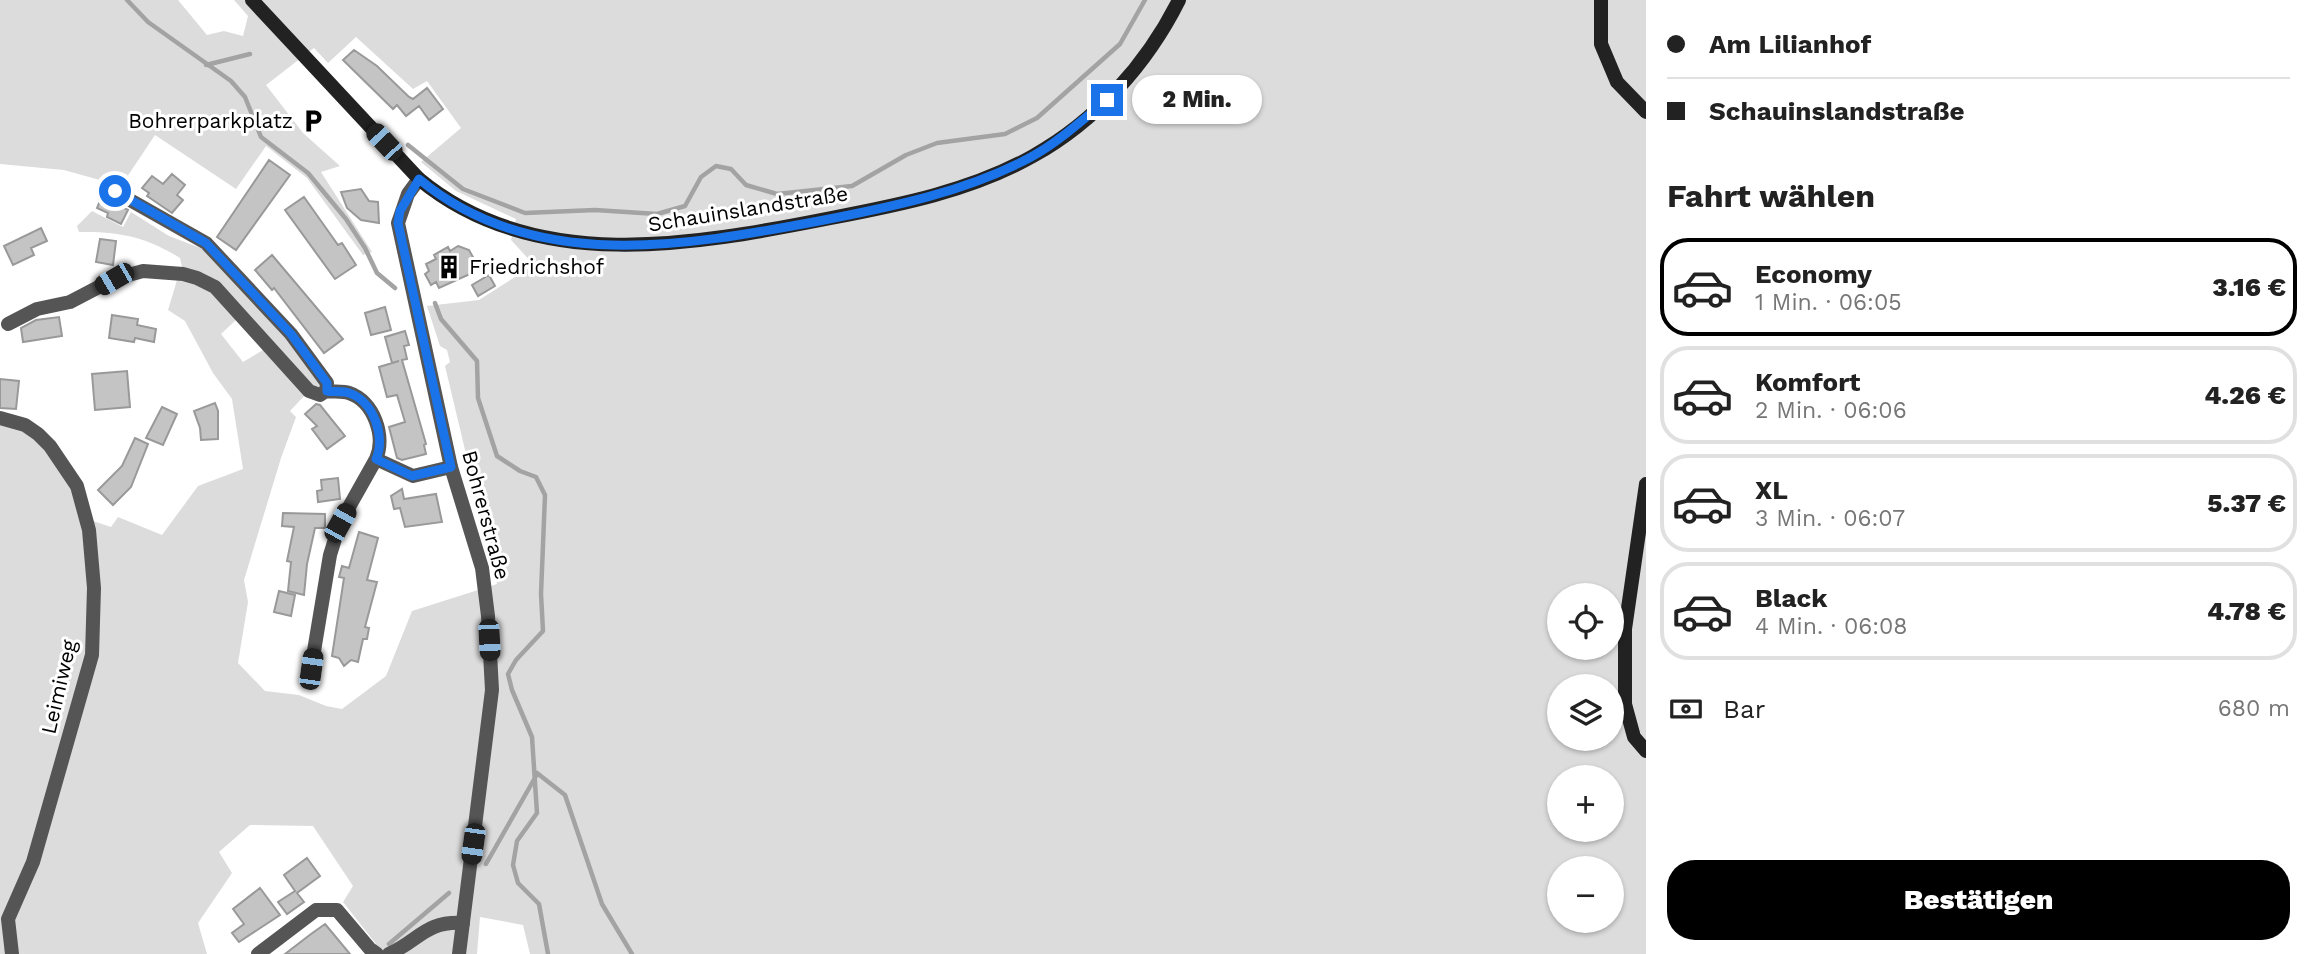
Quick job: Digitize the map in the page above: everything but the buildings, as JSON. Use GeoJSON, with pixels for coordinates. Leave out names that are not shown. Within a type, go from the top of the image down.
{"type":"FeatureCollection","features":[{"type":"Feature","properties":{"kind":"main road","name":"Schauinslandstraße"},"geometry":{"type":"LineString","coordinates":[[252,0],[419,179],[448,202],[499,225],[536,235],[602,245],[639,247],[699,242],[868,211],[939,194],[987,177],[1033,156],[1107,100],[1139,66],[1179,0]]}},
{"type":"Feature","properties":{"kind":"main road"},"geometry":{"type":"LineString","coordinates":[[1601,0],[1601,44],[1617,82],[1646,112]]}},
{"type":"Feature","properties":{"kind":"main road"},"geometry":{"type":"LineString","coordinates":[[1646,484],[1625,629],[1625,705],[1634,737],[1646,751]]}},
{"type":"Feature","properties":{"kind":"street","name":"Bohrerstraße"},"geometry":{"type":"LineString","coordinates":[[419,179],[400,211],[398,223],[451,467],[484,580],[492,690],[459,954]]}},
{"type":"Feature","properties":{"kind":"street"},"geometry":{"type":"LineString","coordinates":[[107,187],[206,243],[291,334],[327,383],[327,391]]}},
{"type":"Feature","properties":{"kind":"street"},"geometry":{"type":"LineString","coordinates":[[8,324],[37,309],[83,298],[127,274],[143,271],[183,274],[215,287],[309,391],[320,395],[327,391],[350,393],[366,406],[378,426],[381,447],[340,523],[333,544],[311,669]]}},
{"type":"Feature","properties":{"kind":"street","name":"Leimiweg"},"geometry":{"type":"LineString","coordinates":[[0,418],[26,425],[38,433],[77,486],[89,530],[94,589],[92,654],[33,862],[8,919],[8,940],[12,954]]}},
{"type":"Feature","properties":{"kind":"street"},"geometry":{"type":"LineString","coordinates":[[376,459],[412,476],[451,467]]}},
{"type":"Feature","properties":{"kind":"street"},"geometry":{"type":"LineString","coordinates":[[258,954],[316,911],[337,909],[377,954]]}},
{"type":"Feature","properties":{"kind":"street"},"geometry":{"type":"LineString","coordinates":[[389,954],[402,948],[428,928],[443,922],[463,923]]}},
{"type":"Feature","properties":{"kind":"shaded area"},"geometry":{"type":"Polygon","coordinates":[[[0,0],[178,0],[207,35],[224,31],[243,36],[248,16],[234,0],[1646,0],[1646,954],[530,954],[523,925],[480,917],[477,954],[369,954],[376,944],[343,902],[353,886],[313,826],[250,825],[219,852],[232,873],[198,923],[207,954],[0,954],[0,420],[37,437],[72,488],[81,517],[111,527],[118,517],[162,535],[198,486],[243,469],[232,399],[213,373],[185,321],[168,310],[177,280],[209,288],[237,319],[221,334],[243,362],[263,350],[305,395],[290,411],[296,417],[244,580],[248,602],[238,663],[265,691],[299,695],[326,706],[342,709],[386,676],[412,611],[497,584],[445,366],[450,362],[447,350],[440,346],[427,306],[479,300],[534,265],[511,240],[516,219],[456,191],[421,162],[461,128],[427,81],[413,89],[356,37],[328,63],[314,48],[266,85],[303,133],[340,166],[321,172],[372,252],[363,255],[307,178],[266,146],[236,189],[155,135],[121,186],[64,170],[0,164],[0,0]]]}},
{"type":"Feature","properties":{"kind":"shaded area"},"geometry":{"type":"Polygon","coordinates":[[[92,211],[123,227],[131,212],[169,236],[203,249],[286,333],[323,387],[314,388],[210,279],[182,267],[180,258],[144,240],[107,233],[79,232],[77,226],[92,211]]]}},
{"type":"Feature","properties":{"kind":"waterway"},"geometry":{"type":"LineString","coordinates":[[127,0],[148,22],[231,81],[245,97],[261,137],[308,173],[346,219],[377,273],[395,288]]}},
{"type":"Feature","properties":{"kind":"waterway"},"geometry":{"type":"LineString","coordinates":[[408,145],[463,189],[525,213],[595,210],[657,214],[685,206],[701,177],[716,166],[731,169],[746,185],[777,194],[852,186],[906,155],[937,143],[1005,134],[1037,118],[1120,44],[1145,0]]}},
{"type":"Feature","properties":{"kind":"waterway"},"geometry":{"type":"LineString","coordinates":[[206,65],[250,54]]}},
{"type":"Feature","properties":{"kind":"waterway"},"geometry":{"type":"LineString","coordinates":[[435,303],[441,319],[477,361],[478,398],[497,456],[520,471],[536,477],[545,495],[541,594],[543,631],[516,660],[508,674],[532,737],[537,813],[517,841],[513,865],[518,883],[539,904],[548,954]]}},
{"type":"Feature","properties":{"kind":"waterway"},"geometry":{"type":"LineString","coordinates":[[537,773],[565,795],[602,904],[632,954]]}},
{"type":"Feature","properties":{"kind":"waterway"},"geometry":{"type":"LineString","coordinates":[[486,864],[536,776]]}},
{"type":"Feature","properties":{"kind":"waterway"},"geometry":{"type":"LineString","coordinates":[[389,944],[449,893]]}},
{"type":"Feature","properties":{"kind":"place","name":"Bohrerparkplatz"},"geometry":{"type":"Point","coordinates":[313,121]}},
{"type":"Feature","properties":{"kind":"place","name":"Friedrichshof"},"geometry":{"type":"Point","coordinates":[449,267]}},
{"type":"Feature","properties":{"kind":"route"},"geometry":{"type":"LineString","coordinates":[[115,191],[206,243],[291,334],[327,383],[327,391],[350,393],[366,406],[378,426],[381,447],[376,459],[398,472],[412,476],[424,475],[451,467],[398,223],[408,194],[419,179],[448,202],[499,225],[536,235],[575,242],[639,247],[699,242],[783,228],[939,194],[987,177],[1033,156],[1107,100]]}}]}
